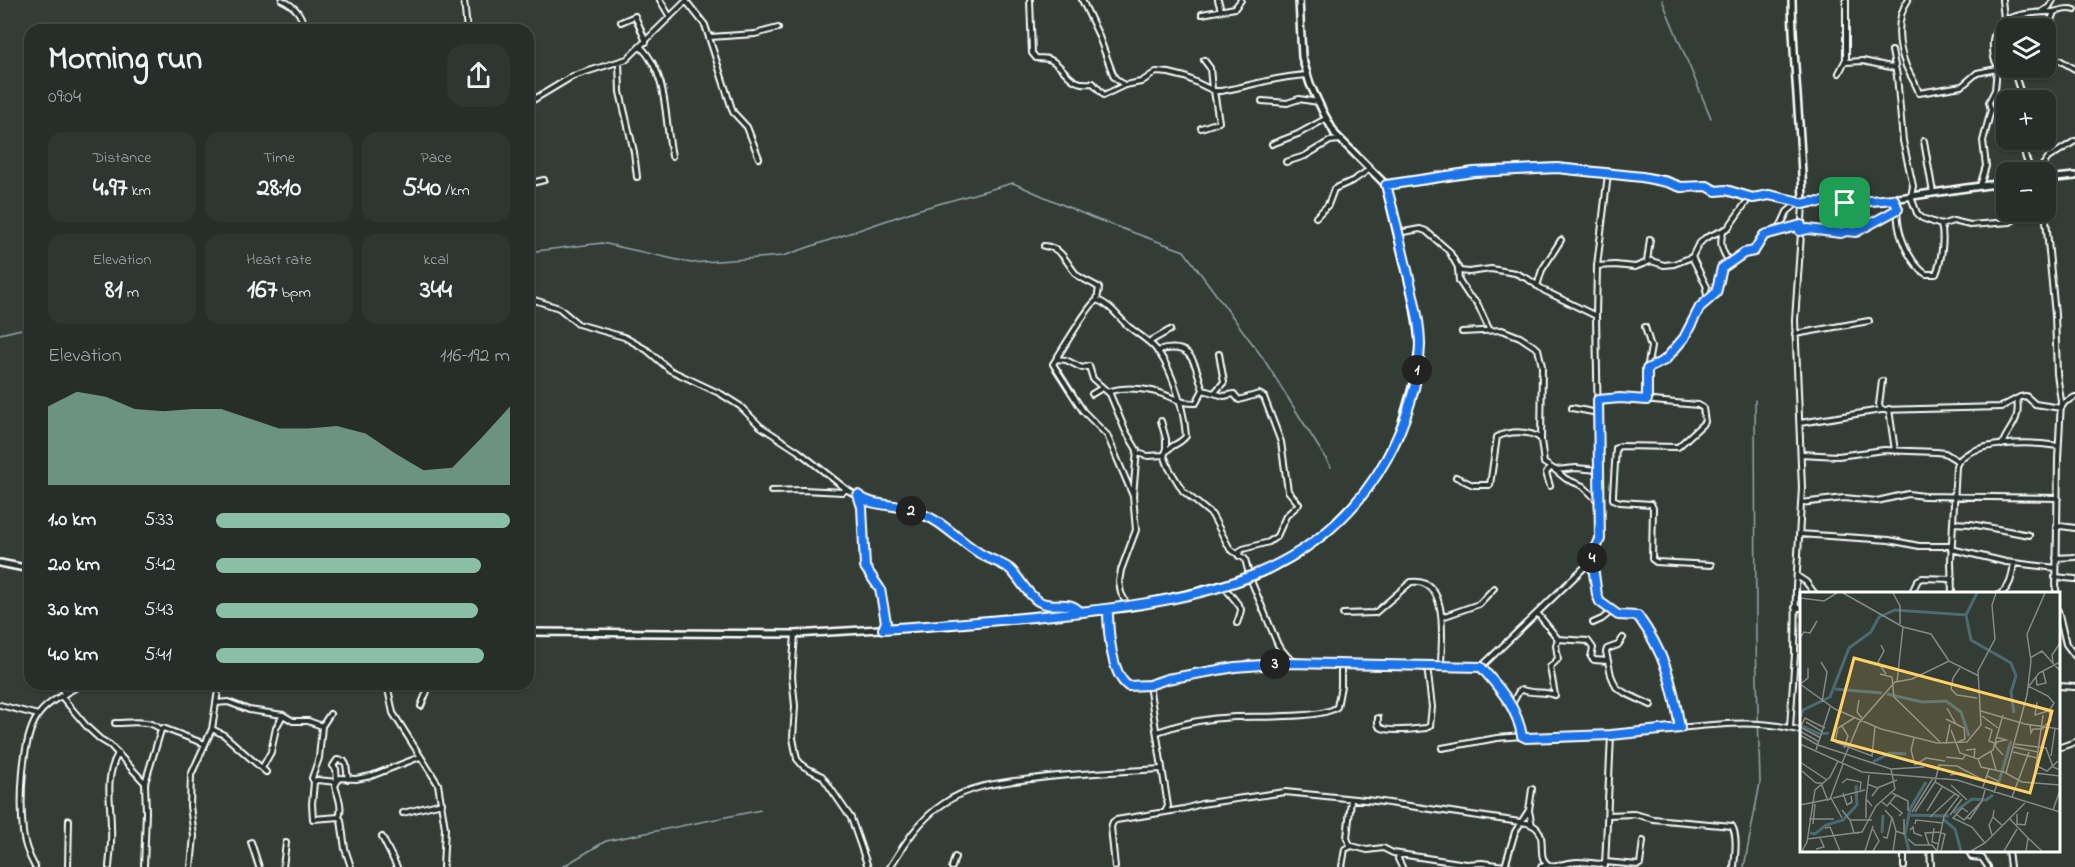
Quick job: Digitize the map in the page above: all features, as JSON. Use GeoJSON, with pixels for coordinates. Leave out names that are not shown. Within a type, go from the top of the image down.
{"type":"FeatureCollection","features":[{"type":"Feature","properties":{"kind":"street"},"geometry":{"type":"LineString","coordinates":[[282,0],[294,6],[300,13],[304,24]]}},
{"type":"Feature","properties":{"kind":"street"},"geometry":{"type":"LineString","coordinates":[[464,0],[466,24]]}},
{"type":"Feature","properties":{"kind":"street"},"geometry":{"type":"LineString","coordinates":[[660,0],[670,17]]}},
{"type":"Feature","properties":{"kind":"street"},"geometry":{"type":"LineString","coordinates":[[1030,0],[1032,53],[1036,58],[1050,59],[1073,82],[1093,83],[1104,95],[1125,85],[1141,82],[1156,72],[1185,76],[1213,90],[1229,89],[1288,75],[1308,75]]}},
{"type":"Feature","properties":{"kind":"street"},"geometry":{"type":"LineString","coordinates":[[1082,0],[1095,26],[1114,77],[1125,85]]}},
{"type":"Feature","properties":{"kind":"street"},"geometry":{"type":"LineString","coordinates":[[1218,0],[1221,11]]}},
{"type":"Feature","properties":{"kind":"street"},"geometry":{"type":"LineString","coordinates":[[1202,14],[1237,7],[1241,0]]}},
{"type":"Feature","properties":{"kind":"street"},"geometry":{"type":"LineString","coordinates":[[534,632],[795,634],[883,629],[1128,607],[1250,578],[1296,555],[1324,535],[1366,490],[1398,437],[1415,377],[1420,345],[1413,298],[1386,185],[1341,140],[1318,102],[1302,57],[1299,0]]}},
{"type":"Feature","properties":{"kind":"street"},"geometry":{"type":"LineString","coordinates":[[1790,728],[1802,502],[1802,454],[1795,334],[1803,204],[1800,118],[1792,40],[1792,0]]}},
{"type":"Feature","properties":{"kind":"street"},"geometry":{"type":"LineString","coordinates":[[1839,73],[1846,62],[1848,46],[1845,26],[1846,0]]}},
{"type":"Feature","properties":{"kind":"street"},"geometry":{"type":"LineString","coordinates":[[1908,0],[1903,7],[1899,21],[1900,39],[1907,68],[1916,80],[1919,93],[1962,86],[1974,74],[1996,68]]}},
{"type":"Feature","properties":{"kind":"street"},"geometry":{"type":"LineString","coordinates":[[2002,0],[2004,18]]}},
{"type":"Feature","properties":{"kind":"street"},"geometry":{"type":"LineString","coordinates":[[2043,11],[2053,0]]}},
{"type":"Feature","properties":{"kind":"street"},"geometry":{"type":"LineString","coordinates":[[534,99],[573,76],[627,59],[687,1],[705,25],[733,111],[747,127],[759,158]]}},
{"type":"Feature","properties":{"kind":"street"},"geometry":{"type":"LineString","coordinates":[[2011,18],[2029,12],[2075,10]]}},
{"type":"Feature","properties":{"kind":"street"},"geometry":{"type":"LineString","coordinates":[[2053,12],[2051,20],[2053,26],[2048,47],[2056,58],[2075,69]]}},
{"type":"Feature","properties":{"kind":"street"},"geometry":{"type":"LineString","coordinates":[[621,22],[635,16],[646,42]]}},
{"type":"Feature","properties":{"kind":"street"},"geometry":{"type":"LineString","coordinates":[[710,37],[755,34],[778,28]]}},
{"type":"Feature","properties":{"kind":"street"},"geometry":{"type":"LineString","coordinates":[[1996,31],[1993,46],[1996,62]]}},
{"type":"Feature","properties":{"kind":"street"},"geometry":{"type":"LineString","coordinates":[[641,46],[651,57],[661,82],[672,156]]}},
{"type":"Feature","properties":{"kind":"street"},"geometry":{"type":"LineString","coordinates":[[1892,51],[1903,141],[1913,186],[1911,197],[1913,205],[1922,218],[1941,225],[1953,221],[1970,225],[2010,222]]}},
{"type":"Feature","properties":{"kind":"street"},"geometry":{"type":"LineString","coordinates":[[1201,128],[1219,122],[1210,68],[1204,60]]}},
{"type":"Feature","properties":{"kind":"street"},"geometry":{"type":"LineString","coordinates":[[1846,62],[1863,61],[1895,68]]}},
{"type":"Feature","properties":{"kind":"street"},"geometry":{"type":"LineString","coordinates":[[619,62],[620,93],[634,152],[637,177]]}},
{"type":"Feature","properties":{"kind":"street"},"geometry":{"type":"LineString","coordinates":[[1980,186],[1986,166],[1983,141],[1991,110],[1989,102],[1995,90],[1997,78]]}},
{"type":"Feature","properties":{"kind":"street"},"geometry":{"type":"LineString","coordinates":[[1262,101],[1287,103],[1299,99],[1318,102]]}},
{"type":"Feature","properties":{"kind":"street"},"geometry":{"type":"LineString","coordinates":[[1272,144],[1298,134],[1327,118]]}},
{"type":"Feature","properties":{"kind":"street"},"geometry":{"type":"LineString","coordinates":[[1286,162],[1305,156],[1330,141],[1341,140]]}},
{"type":"Feature","properties":{"kind":"street"},"geometry":{"type":"LineString","coordinates":[[1924,141],[1933,194]]}},
{"type":"Feature","properties":{"kind":"street"},"geometry":{"type":"LineString","coordinates":[[2045,162],[2075,141]]}},
{"type":"Feature","properties":{"kind":"street"},"geometry":{"type":"LineString","coordinates":[[1316,217],[1328,205],[1334,189],[1354,180],[1370,168]]}},
{"type":"Feature","properties":{"kind":"street"},"geometry":{"type":"LineString","coordinates":[[1386,185],[1442,176],[1513,169],[1557,168],[1659,180],[1681,187],[1707,186],[1716,191],[1726,190],[1750,197],[1769,195],[1803,204],[1866,202],[1996,184]]}},
{"type":"Feature","properties":{"kind":"street"},"geometry":{"type":"LineString","coordinates":[[1108,609],[1108,630],[1118,676],[1128,686],[1149,685],[1167,679],[1235,667],[1288,663],[1481,667],[1590,562],[1600,539],[1597,266],[1608,174]]}},
{"type":"Feature","properties":{"kind":"street"},"geometry":{"type":"LineString","coordinates":[[2056,178],[2075,176]]}},
{"type":"Feature","properties":{"kind":"street"},"geometry":{"type":"LineString","coordinates":[[534,182],[544,180]]}},
{"type":"Feature","properties":{"kind":"street"},"geometry":{"type":"LineString","coordinates":[[1857,182],[1858,190],[1866,202]]}},
{"type":"Feature","properties":{"kind":"street"},"geometry":{"type":"LineString","coordinates":[[1845,203],[1858,190]]}},
{"type":"Feature","properties":{"kind":"street"},"geometry":{"type":"LineString","coordinates":[[1597,266],[1635,267],[1647,262],[1674,264],[1692,257],[1698,245],[1705,238],[1728,228],[1750,197]]}},
{"type":"Feature","properties":{"kind":"street"},"geometry":{"type":"LineString","coordinates":[[1894,199],[1898,209],[1899,226],[1911,258],[1926,274],[1936,274],[1938,271],[1938,262],[1942,254],[1941,225]]}},
{"type":"Feature","properties":{"kind":"street"},"geometry":{"type":"LineString","coordinates":[[1778,232],[1787,212],[1796,201]]}},
{"type":"Feature","properties":{"kind":"street"},"geometry":{"type":"LineString","coordinates":[[1800,231],[1808,229],[1841,233],[1856,232],[1898,209]]}},
{"type":"Feature","properties":{"kind":"street"},"geometry":{"type":"LineString","coordinates":[[2046,222],[2061,408],[2058,446],[2056,592]]}},
{"type":"Feature","properties":{"kind":"street"},"geometry":{"type":"LineString","coordinates":[[1647,369],[1665,360],[1684,338],[1700,307],[1716,293],[1722,268],[1744,253],[1754,251],[1766,234],[1801,225]]}},
{"type":"Feature","properties":{"kind":"street"},"geometry":{"type":"LineString","coordinates":[[1398,233],[1426,231],[1449,251],[1458,269],[1459,281],[1468,296],[1477,303],[1489,330]]}},
{"type":"Feature","properties":{"kind":"street"},"geometry":{"type":"LineString","coordinates":[[1723,231],[1720,240],[1722,251],[1729,262]]}},
{"type":"Feature","properties":{"kind":"street"},"geometry":{"type":"LineString","coordinates":[[1647,262],[1650,239]]}},
{"type":"Feature","properties":{"kind":"street"},"geometry":{"type":"LineString","coordinates":[[1537,285],[1542,270],[1561,240]]}},
{"type":"Feature","properties":{"kind":"street"},"geometry":{"type":"LineString","coordinates":[[1044,246],[1052,247],[1062,254],[1078,275],[1099,288],[1097,300]]}},
{"type":"Feature","properties":{"kind":"street"},"geometry":{"type":"LineString","coordinates":[[1692,257],[1707,286],[1708,301]]}},
{"type":"Feature","properties":{"kind":"street"},"geometry":{"type":"LineString","coordinates":[[1458,269],[1464,273],[1491,269],[1515,273],[1596,316]]}},
{"type":"Feature","properties":{"kind":"street"},"geometry":{"type":"LineString","coordinates":[[1097,300],[1112,308],[1126,324],[1157,351],[1180,403],[1186,436],[1181,442],[1165,453],[1148,456],[1137,453]]}},
{"type":"Feature","properties":{"kind":"street"},"geometry":{"type":"LineString","coordinates":[[1097,300],[1091,303],[1053,364],[1076,402],[1107,435],[1133,496]]}},
{"type":"Feature","properties":{"kind":"street"},"geometry":{"type":"LineString","coordinates":[[534,301],[559,308],[578,324],[624,336],[647,350],[670,370],[715,390],[740,406],[760,426],[867,502],[908,510],[938,522],[980,554],[1011,570],[1037,600],[1051,605],[1067,604],[1080,612]]}},
{"type":"Feature","properties":{"kind":"street"},"geometry":{"type":"LineString","coordinates":[[1795,334],[1869,321]]}},
{"type":"Feature","properties":{"kind":"street"},"geometry":{"type":"LineString","coordinates":[[1645,327],[1651,347],[1647,369],[1647,400]]}},
{"type":"Feature","properties":{"kind":"street"},"geometry":{"type":"LineString","coordinates":[[1149,342],[1170,330]]}},
{"type":"Feature","properties":{"kind":"street"},"geometry":{"type":"LineString","coordinates":[[1462,333],[1489,330],[1509,332],[1538,349],[1542,366],[1541,440],[1544,463],[1566,479],[1583,486],[1599,503]]}},
{"type":"Feature","properties":{"kind":"street"},"geometry":{"type":"LineString","coordinates":[[1110,394],[1118,389],[1135,389],[1155,392],[1180,403],[1196,403],[1203,390],[1193,358],[1188,352],[1174,348],[1157,351]]}},
{"type":"Feature","properties":{"kind":"street"},"geometry":{"type":"LineString","coordinates":[[1214,393],[1224,382],[1219,354]]}},
{"type":"Feature","properties":{"kind":"street"},"geometry":{"type":"LineString","coordinates":[[1056,359],[1066,360],[1082,368],[1089,366],[1091,375],[1110,394],[1137,453],[1133,496],[1136,530],[1120,570],[1119,582],[1121,593],[1128,607]]}},
{"type":"Feature","properties":{"kind":"street"},"geometry":{"type":"LineString","coordinates":[[1881,410],[1879,405],[1882,381]]}},
{"type":"Feature","properties":{"kind":"street"},"geometry":{"type":"LineString","coordinates":[[1092,394],[1102,388]]}},
{"type":"Feature","properties":{"kind":"street"},"geometry":{"type":"LineString","coordinates":[[1203,390],[1224,396],[1234,394],[1239,400],[1259,394],[1264,397],[1281,442],[1288,491],[1299,504],[1286,516],[1277,536],[1269,542],[1243,549],[1239,556]]}},
{"type":"Feature","properties":{"kind":"street"},"geometry":{"type":"LineString","coordinates":[[1800,423],[1889,409],[2001,407],[2026,396],[2036,404],[2061,408]]}},
{"type":"Feature","properties":{"kind":"street"},"geometry":{"type":"LineString","coordinates":[[2061,408],[2065,402],[2075,397]]}},
{"type":"Feature","properties":{"kind":"street"},"geometry":{"type":"LineString","coordinates":[[1598,400],[1620,398],[1647,400],[1698,405],[1703,408],[1705,422],[1678,447],[1620,446],[1616,448],[1613,499],[1620,502],[1651,504],[1653,508],[1652,559],[1656,562],[1711,565]]}},
{"type":"Feature","properties":{"kind":"street"},"geometry":{"type":"LineString","coordinates":[[2002,445],[2016,421],[2019,408],[2017,399]]}},
{"type":"Feature","properties":{"kind":"street"},"geometry":{"type":"LineString","coordinates":[[1572,408],[1598,413]]}},
{"type":"Feature","properties":{"kind":"street"},"geometry":{"type":"LineString","coordinates":[[1889,409],[1895,451]]}},
{"type":"Feature","properties":{"kind":"street"},"geometry":{"type":"LineString","coordinates":[[1161,421],[1166,439],[1165,453],[1169,468],[1183,491],[1212,515],[1230,549],[1247,563],[1250,578],[1278,645],[1295,662],[1306,664]]}},
{"type":"Feature","properties":{"kind":"street"},"geometry":{"type":"LineString","coordinates":[[1456,477],[1473,485],[1486,487],[1490,485],[1497,437],[1519,433],[1533,434],[1541,440]]}},
{"type":"Feature","properties":{"kind":"street"},"geometry":{"type":"LineString","coordinates":[[1952,592],[1951,548],[1958,460],[1974,451],[2002,445],[2039,443],[2058,446]]}},
{"type":"Feature","properties":{"kind":"street"},"geometry":{"type":"LineString","coordinates":[[1802,454],[1838,456],[1895,451],[1946,453],[1958,460]]}},
{"type":"Feature","properties":{"kind":"street"},"geometry":{"type":"LineString","coordinates":[[1550,468],[1546,473],[1550,486]]}},
{"type":"Feature","properties":{"kind":"street"},"geometry":{"type":"LineString","coordinates":[[1555,470],[1576,468],[1599,470]]}},
{"type":"Feature","properties":{"kind":"street"},"geometry":{"type":"LineString","coordinates":[[771,491],[843,492],[846,489]]}},
{"type":"Feature","properties":{"kind":"street"},"geometry":{"type":"LineString","coordinates":[[1802,502],[1844,498],[1877,501],[1908,494],[2058,498]]}},
{"type":"Feature","properties":{"kind":"street"},"geometry":{"type":"LineString","coordinates":[[858,495],[862,507],[865,567],[880,589],[886,622],[883,629]]}},
{"type":"Feature","properties":{"kind":"street"},"geometry":{"type":"LineString","coordinates":[[1953,523],[1971,524],[2029,535]]}},
{"type":"Feature","properties":{"kind":"street"},"geometry":{"type":"LineString","coordinates":[[2056,528],[2061,526],[2075,528]]}},
{"type":"Feature","properties":{"kind":"street"},"geometry":{"type":"LineString","coordinates":[[1799,534],[1889,540],[1919,546],[1951,548],[2014,563],[2056,568]]}},
{"type":"Feature","properties":{"kind":"street"},"geometry":{"type":"LineString","coordinates":[[2056,558],[2075,557]]}},
{"type":"Feature","properties":{"kind":"street"},"geometry":{"type":"LineString","coordinates":[[1590,562],[1593,566],[1600,602],[1618,615],[1638,616],[1649,632],[1662,656],[1669,676],[1680,728]]}},
{"type":"Feature","properties":{"kind":"street"},"geometry":{"type":"LineString","coordinates":[[0,563],[24,568]]}},
{"type":"Feature","properties":{"kind":"street"},"geometry":{"type":"LineString","coordinates":[[2002,592],[2008,587],[2012,578],[2014,563]]}},
{"type":"Feature","properties":{"kind":"street"},"geometry":{"type":"LineString","coordinates":[[1797,576],[1806,582],[1814,592]]}},
{"type":"Feature","properties":{"kind":"street"},"geometry":{"type":"LineString","coordinates":[[2055,577],[2075,579]]}},
{"type":"Feature","properties":{"kind":"street"},"geometry":{"type":"LineString","coordinates":[[1912,592],[1918,580],[1923,578],[1952,579]]}},
{"type":"Feature","properties":{"kind":"street"},"geometry":{"type":"LineString","coordinates":[[1343,614],[1375,613],[1411,582],[1422,582],[1434,593],[1442,617],[1441,666]]}},
{"type":"Feature","properties":{"kind":"street"},"geometry":{"type":"LineString","coordinates":[[1223,585],[1232,599],[1240,606],[1237,623]]}},
{"type":"Feature","properties":{"kind":"street"},"geometry":{"type":"LineString","coordinates":[[1442,617],[1479,604],[1494,588]]}},
{"type":"Feature","properties":{"kind":"street"},"geometry":{"type":"LineString","coordinates":[[1593,623],[1612,611]]}},
{"type":"Feature","properties":{"kind":"street"},"geometry":{"type":"LineString","coordinates":[[1538,614],[1558,639],[1588,641],[1593,648],[1593,660],[1608,661]]}},
{"type":"Feature","properties":{"kind":"street"},"geometry":{"type":"LineString","coordinates":[[2060,619],[2066,644],[2075,656]]}},
{"type":"Feature","properties":{"kind":"street"},"geometry":{"type":"LineString","coordinates":[[795,634],[792,686],[795,706],[793,738],[797,759],[802,766],[822,776],[850,818],[868,867]]}},
{"type":"Feature","properties":{"kind":"street"},"geometry":{"type":"LineString","coordinates":[[1623,638],[1618,645],[1607,649],[1605,654],[1616,687],[1652,705]]}},
{"type":"Feature","properties":{"kind":"street"},"geometry":{"type":"LineString","coordinates":[[1512,705],[1519,691],[1522,690],[1555,695],[1550,667],[1558,659],[1556,645],[1558,639]]}},
{"type":"Feature","properties":{"kind":"street"},"geometry":{"type":"LineString","coordinates":[[2060,645],[2066,644]]}},
{"type":"Feature","properties":{"kind":"street"},"geometry":{"type":"LineString","coordinates":[[1157,732],[1215,719],[1330,712],[1337,707],[1340,698],[1341,664]]}},
{"type":"Feature","properties":{"kind":"street"},"geometry":{"type":"LineString","coordinates":[[1377,718],[1381,728],[1388,730],[1430,726],[1432,707],[1427,666]]}},
{"type":"Feature","properties":{"kind":"street"},"geometry":{"type":"LineString","coordinates":[[1481,667],[1512,705],[1522,736]]}},
{"type":"Feature","properties":{"kind":"street"},"geometry":{"type":"LineString","coordinates":[[1149,685],[1168,806],[1165,812]]}},
{"type":"Feature","properties":{"kind":"street"},"geometry":{"type":"LineString","coordinates":[[2060,686],[2075,687]]}},
{"type":"Feature","properties":{"kind":"street"},"geometry":{"type":"LineString","coordinates":[[61,690],[88,728],[118,753],[145,783]]}},
{"type":"Feature","properties":{"kind":"street"},"geometry":{"type":"LineString","coordinates":[[35,867],[28,854],[23,833],[22,791],[26,746],[31,728],[38,715],[51,702],[72,690]]}},
{"type":"Feature","properties":{"kind":"street"},"geometry":{"type":"LineString","coordinates":[[190,867],[194,836],[190,806],[191,775],[212,729],[218,690]]}},
{"type":"Feature","properties":{"kind":"street"},"geometry":{"type":"LineString","coordinates":[[388,690],[393,713],[438,784],[445,828],[443,867]]}},
{"type":"Feature","properties":{"kind":"street"},"geometry":{"type":"LineString","coordinates":[[421,706],[428,690]]}},
{"type":"Feature","properties":{"kind":"street"},"geometry":{"type":"LineString","coordinates":[[216,703],[228,702],[249,710],[283,715],[293,720],[308,721],[322,726]]}},
{"type":"Feature","properties":{"kind":"street"},"geometry":{"type":"LineString","coordinates":[[0,705],[38,715]]}},
{"type":"Feature","properties":{"kind":"street"},"geometry":{"type":"LineString","coordinates":[[330,714],[322,726],[319,758],[312,778],[314,782],[313,819],[339,817]]}},
{"type":"Feature","properties":{"kind":"street"},"geometry":{"type":"LineString","coordinates":[[212,729],[224,735],[264,770],[276,728],[283,715]]}},
{"type":"Feature","properties":{"kind":"street"},"geometry":{"type":"LineString","coordinates":[[115,723],[139,723],[157,726],[161,730]]}},
{"type":"Feature","properties":{"kind":"street"},"geometry":{"type":"LineString","coordinates":[[1442,748],[1497,738],[1522,736],[1539,739],[1611,735],[1746,723],[1800,730]]}},
{"type":"Feature","properties":{"kind":"street"},"geometry":{"type":"LineString","coordinates":[[161,730],[163,728],[205,744]]}},
{"type":"Feature","properties":{"kind":"street"},"geometry":{"type":"LineString","coordinates":[[144,867],[145,783],[161,730]]}},
{"type":"Feature","properties":{"kind":"street"},"geometry":{"type":"LineString","coordinates":[[1605,865],[1611,735]]}},
{"type":"Feature","properties":{"kind":"street"},"geometry":{"type":"LineString","coordinates":[[2060,747],[2075,742]]}},
{"type":"Feature","properties":{"kind":"street"},"geometry":{"type":"LineString","coordinates":[[109,867],[111,828],[109,786],[111,766],[118,753]]}},
{"type":"Feature","properties":{"kind":"street"},"geometry":{"type":"LineString","coordinates":[[314,782],[316,780],[337,782],[340,778],[371,776],[420,757]]}},
{"type":"Feature","properties":{"kind":"street"},"geometry":{"type":"LineString","coordinates":[[348,779],[346,764],[344,761],[337,760],[333,766],[336,769],[335,786],[341,813],[339,817],[351,867]]}},
{"type":"Feature","properties":{"kind":"street"},"geometry":{"type":"LineString","coordinates":[[890,867],[919,825],[943,804],[964,792],[1006,781],[1162,769]]}},
{"type":"Feature","properties":{"kind":"street"},"geometry":{"type":"LineString","coordinates":[[1532,789],[1529,810],[1532,825],[1541,835],[1542,851],[1548,865]]}},
{"type":"Feature","properties":{"kind":"street"},"geometry":{"type":"LineString","coordinates":[[1115,867],[1111,827],[1113,822],[1131,816],[1285,792],[1532,825]]}},
{"type":"Feature","properties":{"kind":"street"},"geometry":{"type":"LineString","coordinates":[[1352,800],[1347,838],[1348,843],[1352,846],[1367,850],[1383,848],[1399,854],[1466,864],[1482,863],[1511,867]]}},
{"type":"Feature","properties":{"kind":"street"},"geometry":{"type":"LineString","coordinates":[[403,813],[442,803]]}},
{"type":"Feature","properties":{"kind":"street"},"geometry":{"type":"LineString","coordinates":[[1168,806],[1174,810]]}},
{"type":"Feature","properties":{"kind":"street"},"geometry":{"type":"LineString","coordinates":[[1505,866],[1515,832],[1529,810]]}},
{"type":"Feature","properties":{"kind":"street"},"geometry":{"type":"LineString","coordinates":[[1608,815],[1634,814],[1653,819],[1733,826],[1736,854],[1734,867]]}},
{"type":"Feature","properties":{"kind":"street"},"geometry":{"type":"LineString","coordinates":[[68,867],[69,820]]}},
{"type":"Feature","properties":{"kind":"street"},"geometry":{"type":"LineString","coordinates":[[382,837],[397,867]]}},
{"type":"Feature","properties":{"kind":"street"},"geometry":{"type":"LineString","coordinates":[[1541,867],[1577,862],[1638,865],[1643,841]]}},
{"type":"Feature","properties":{"kind":"street"},"geometry":{"type":"LineString","coordinates":[[251,842],[259,867]]}},
{"type":"Feature","properties":{"kind":"street"},"geometry":{"type":"LineString","coordinates":[[283,867],[286,843]]}},
{"type":"Feature","properties":{"kind":"street"},"geometry":{"type":"LineString","coordinates":[[1342,867],[1345,849],[1352,846]]}},
{"type":"Feature","properties":{"kind":"street"},"geometry":{"type":"LineString","coordinates":[[1969,852],[1972,857],[1982,858],[1988,867]]}},
{"type":"Feature","properties":{"kind":"street"},"geometry":{"type":"LineString","coordinates":[[2008,852],[2010,867]]}},
{"type":"Feature","properties":{"kind":"street"},"geometry":{"type":"LineString","coordinates":[[1399,854],[1398,859],[1402,867]]}},
{"type":"Feature","properties":{"kind":"street"},"geometry":{"type":"LineString","coordinates":[[952,867],[955,857]]}},
{"type":"Feature","properties":{"kind":"street"},"geometry":{"type":"LineString","coordinates":[[1930,867],[1938,866]]}},
{"type":"Feature","properties":{"kind":"waterway"},"geometry":{"type":"LineString","coordinates":[[1662,0],[1711,118]]}},
{"type":"Feature","properties":{"kind":"waterway"},"geometry":{"type":"LineString","coordinates":[[534,251],[602,243],[691,263],[783,256],[917,210],[1013,183],[1093,218],[1184,251],[1263,358],[1331,467]]}},
{"type":"Feature","properties":{"kind":"waterway"},"geometry":{"type":"LineString","coordinates":[[0,334],[24,328]]}},
{"type":"Feature","properties":{"kind":"waterway"},"geometry":{"type":"LineString","coordinates":[[1744,867],[1760,783],[1756,641],[1755,400]]}},
{"type":"Feature","properties":{"kind":"waterway"},"geometry":{"type":"LineString","coordinates":[[562,867],[606,841],[761,810]]}},
{"type":"Feature","properties":{"kind":"route"},"geometry":{"type":"LineString","coordinates":[[1557,168],[1642,177],[1674,183],[1681,187],[1701,185],[1716,191],[1726,190],[1753,198],[1769,195],[1803,204],[1811,202],[1845,203],[1894,199],[1898,209],[1856,232],[1850,230],[1841,233],[1808,229],[1800,231],[1801,225],[1764,235],[1754,251],[1744,253],[1722,268],[1716,293],[1700,307],[1684,338],[1665,360],[1647,369],[1647,400],[1620,398],[1598,400],[1600,539],[1590,562],[1593,566],[1597,595],[1600,602],[1618,615],[1638,616],[1649,632],[1662,656],[1669,676],[1680,728],[1611,735],[1526,738],[1522,736],[1512,705],[1481,667],[1288,663],[1235,667],[1167,679],[1149,685],[1128,686],[1118,676],[1108,630],[1108,609],[1034,617],[948,625],[883,629],[886,622],[880,589],[865,567],[862,507],[858,495],[867,502],[899,507],[938,522],[980,554],[1008,567],[1028,592],[1041,603],[1067,604],[1080,612],[1155,602],[1250,578],[1296,555],[1324,535],[1361,497],[1377,475],[1398,437],[1419,357],[1419,332],[1413,298],[1386,185],[1474,172],[1557,168]]}}]}
